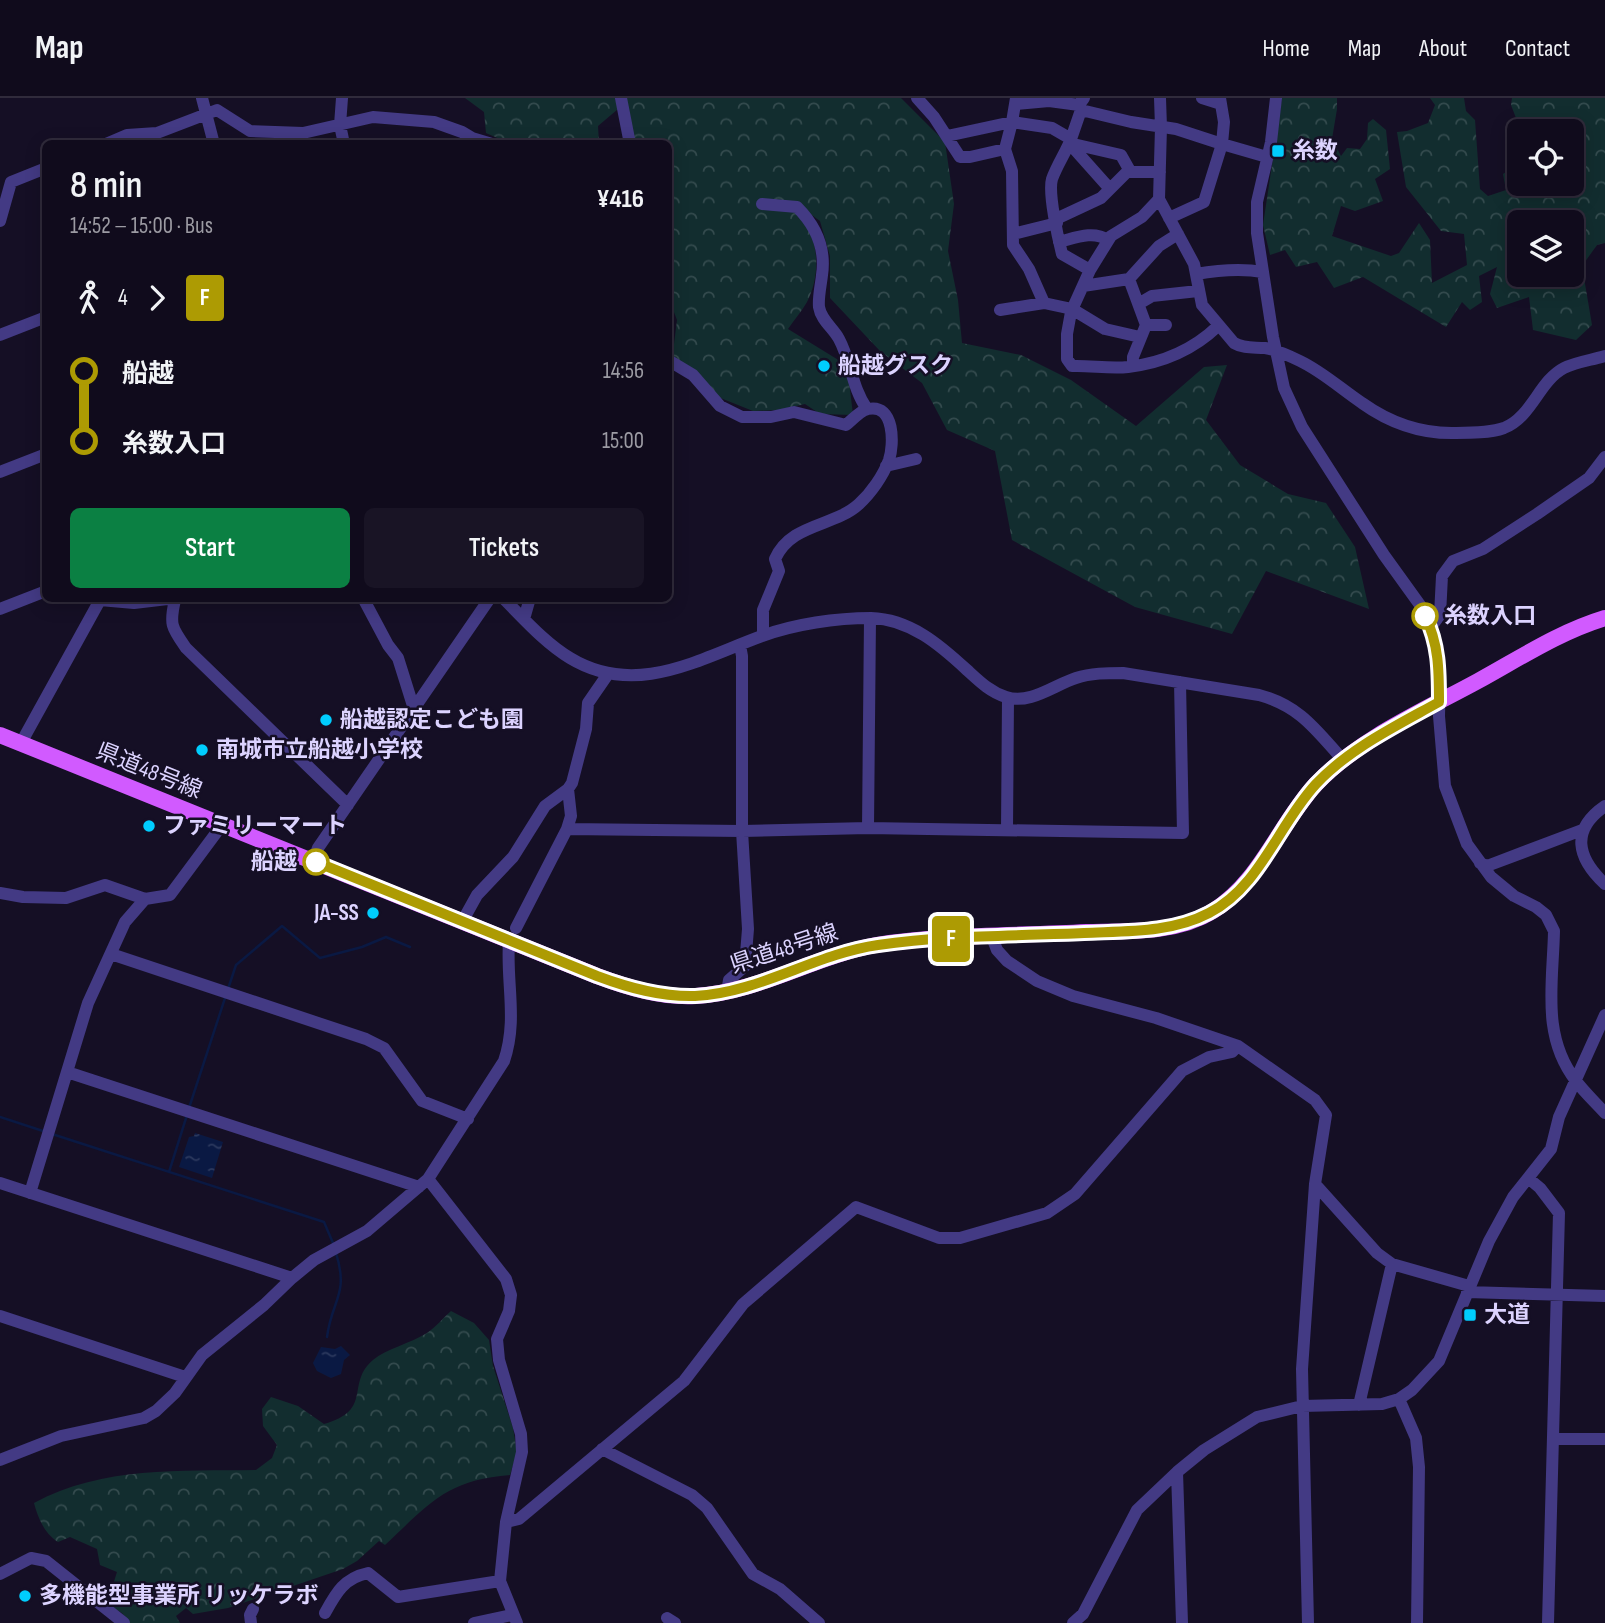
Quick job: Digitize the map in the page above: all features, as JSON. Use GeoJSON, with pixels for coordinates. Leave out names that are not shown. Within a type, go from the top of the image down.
{"type":"FeatureCollection","features":[{"type":"Feature","properties":{"kind":"main road","name":"県道48号線"},"geometry":{"type":"LineString","coordinates":[[0,735],[462,922],[513,934],[597,976],[644,991],[696,996],[727,992],[843,953],[876,945],[1154,929],[1192,921],[1236,894],[1248,881],[1308,794],[1343,760],[1369,741],[1552,639],[1605,618]]}},
{"type":"Feature","properties":{"kind":"street"},"geometry":{"type":"LineString","coordinates":[[203,98],[213,140]]}},
{"type":"Feature","properties":{"kind":"street"},"geometry":{"type":"LineString","coordinates":[[342,98],[340,125],[343,140]]}},
{"type":"Feature","properties":{"kind":"street"},"geometry":{"type":"LineString","coordinates":[[621,98],[629,140]]}},
{"type":"Feature","properties":{"kind":"street"},"geometry":{"type":"LineString","coordinates":[[918,98],[960,156],[970,157],[1005,149]]}},
{"type":"Feature","properties":{"kind":"street"},"geometry":{"type":"LineString","coordinates":[[1160,98],[1159,199],[1194,264],[1202,305],[1234,344],[1240,347],[1267,348],[1316,369],[1377,414],[1414,429],[1450,433],[1473,433],[1504,428],[1520,418],[1551,378],[1563,368],[1605,356]]}},
{"type":"Feature","properties":{"kind":"street"},"geometry":{"type":"LineString","coordinates":[[1169,218],[1204,202],[1222,144],[1224,122],[1221,101],[1202,98]]}},
{"type":"Feature","properties":{"kind":"street"},"geometry":{"type":"LineString","coordinates":[[1276,98],[1257,202],[1257,233],[1275,351],[1284,388],[1302,428],[1368,531],[1420,605],[1431,627],[1438,659],[1445,786],[1466,844],[1480,863],[1501,887],[1546,915],[1554,930],[1550,998],[1560,1054],[1576,1081],[1605,1113]]}},
{"type":"Feature","properties":{"kind":"street"},"geometry":{"type":"LineString","coordinates":[[1044,303],[1029,269],[1013,245],[1012,170],[1005,149],[1016,101],[1049,100],[1082,104],[1267,157]]}},
{"type":"Feature","properties":{"kind":"street"},"geometry":{"type":"LineString","coordinates":[[1082,104],[1070,141],[1052,178],[1050,197],[1062,254],[1090,270]]}},
{"type":"Feature","properties":{"kind":"street"},"geometry":{"type":"LineString","coordinates":[[115,140],[127,135],[157,133],[217,110],[250,131],[303,133],[373,117],[434,121],[462,132],[471,140]]}},
{"type":"Feature","properties":{"kind":"street"},"geometry":{"type":"LineString","coordinates":[[947,136],[1012,122],[1052,128],[1070,141],[1110,189]]}},
{"type":"Feature","properties":{"kind":"street"},"geometry":{"type":"LineString","coordinates":[[1070,141],[1121,155],[1130,172]]}},
{"type":"Feature","properties":{"kind":"street"},"geometry":{"type":"LineString","coordinates":[[0,221],[11,182],[42,170]]}},
{"type":"Feature","properties":{"kind":"street"},"geometry":{"type":"LineString","coordinates":[[1013,234],[1056,221],[1101,198],[1130,172],[1160,172]]}},
{"type":"Feature","properties":{"kind":"street"},"geometry":{"type":"LineString","coordinates":[[1159,199],[1142,217],[1111,236],[1090,270],[1072,309],[1067,334],[1067,359],[1072,366],[1133,366],[1184,352],[1203,341],[1218,326]]}},
{"type":"Feature","properties":{"kind":"street"},"geometry":{"type":"LineString","coordinates":[[762,204],[797,207],[815,228],[820,241],[823,267],[819,307],[839,340],[852,378],[867,409]]}},
{"type":"Feature","properties":{"kind":"street"},"geometry":{"type":"LineString","coordinates":[[1083,286],[1129,279],[1159,246],[1178,234]]}},
{"type":"Feature","properties":{"kind":"street"},"geometry":{"type":"LineString","coordinates":[[1059,242],[1083,236],[1102,236],[1108,240]]}},
{"type":"Feature","properties":{"kind":"street"},"geometry":{"type":"LineString","coordinates":[[1196,274],[1228,268],[1263,272]]}},
{"type":"Feature","properties":{"kind":"street"},"geometry":{"type":"LineString","coordinates":[[1129,279],[1140,303],[1143,331],[1133,366]]}},
{"type":"Feature","properties":{"kind":"street"},"geometry":{"type":"LineString","coordinates":[[1140,303],[1152,296],[1198,291]]}},
{"type":"Feature","properties":{"kind":"street"},"geometry":{"type":"LineString","coordinates":[[1000,310],[1044,303],[1072,309],[1105,329],[1143,331],[1166,325]]}},
{"type":"Feature","properties":{"kind":"street"},"geometry":{"type":"LineString","coordinates":[[1,332],[42,318]]}},
{"type":"Feature","properties":{"kind":"street"},"geometry":{"type":"LineString","coordinates":[[672,362],[693,375],[720,405],[742,417],[771,417],[794,412],[846,425],[867,409],[880,411],[892,429],[893,446],[886,466],[872,491],[858,506],[789,539],[780,549],[775,559],[779,571],[764,610],[763,635]]}},
{"type":"Feature","properties":{"kind":"street"},"geometry":{"type":"LineString","coordinates":[[0,472],[42,456]]}},
{"type":"Feature","properties":{"kind":"street"},"geometry":{"type":"LineString","coordinates":[[1431,627],[1440,615],[1442,576],[1453,561],[1483,549],[1537,514],[1589,478],[1605,457]]}},
{"type":"Feature","properties":{"kind":"street"},"geometry":{"type":"LineString","coordinates":[[886,466],[916,459]]}},
{"type":"Feature","properties":{"kind":"street"},"geometry":{"type":"LineString","coordinates":[[0,609],[42,593]]}},
{"type":"Feature","properties":{"kind":"street"},"geometry":{"type":"LineString","coordinates":[[21,743],[97,602]]}},
{"type":"Feature","properties":{"kind":"street"},"geometry":{"type":"LineString","coordinates":[[125,602],[144,602]]}},
{"type":"Feature","properties":{"kind":"street"},"geometry":{"type":"LineString","coordinates":[[174,602],[170,620],[186,648],[348,805]]}},
{"type":"Feature","properties":{"kind":"street"},"geometry":{"type":"LineString","coordinates":[[365,602],[387,645],[398,658],[414,709]]}},
{"type":"Feature","properties":{"kind":"street"},"geometry":{"type":"LineString","coordinates":[[313,861],[318,848],[487,602]]}},
{"type":"Feature","properties":{"kind":"street"},"geometry":{"type":"LineString","coordinates":[[507,602],[569,658],[608,674],[665,673],[763,635],[795,627],[870,618],[899,622],[923,635],[980,683],[1008,698],[1036,696],[1075,678],[1105,673],[1123,673],[1259,695],[1277,700],[1298,712],[1343,760]]}},
{"type":"Feature","properties":{"kind":"street"},"geometry":{"type":"LineString","coordinates":[[524,619],[529,602]]}},
{"type":"Feature","properties":{"kind":"street"},"geometry":{"type":"LineString","coordinates":[[867,828],[870,618]]}},
{"type":"Feature","properties":{"kind":"street"},"geometry":{"type":"LineString","coordinates":[[727,992],[729,980],[745,967],[747,929],[742,831],[740,645]]}},
{"type":"Feature","properties":{"kind":"street"},"geometry":{"type":"LineString","coordinates":[[462,922],[477,895],[513,857],[545,806],[572,783],[586,729],[588,703],[608,674]]}},
{"type":"Feature","properties":{"kind":"street"},"geometry":{"type":"LineString","coordinates":[[567,829],[742,831],[867,828],[1183,833],[1180,682]]}},
{"type":"Feature","properties":{"kind":"street"},"geometry":{"type":"LineString","coordinates":[[1007,830],[1008,698]]}},
{"type":"Feature","properties":{"kind":"street"},"geometry":{"type":"LineString","coordinates":[[4,1455],[61,1436],[144,1418],[166,1402],[202,1355],[264,1305],[292,1278],[314,1260],[367,1231],[424,1183],[468,1119],[504,1061],[510,1045],[513,1022],[508,959],[513,934],[567,829],[571,816],[568,789]]}},
{"type":"Feature","properties":{"kind":"street"},"geometry":{"type":"LineString","coordinates":[[1605,806],[1596,812],[1582,830],[1579,842],[1590,870],[1605,884]]}},
{"type":"Feature","properties":{"kind":"street"},"geometry":{"type":"LineString","coordinates":[[0,893],[23,897],[66,898],[105,885],[145,899],[170,895],[222,825]]}},
{"type":"Feature","properties":{"kind":"street"},"geometry":{"type":"LineString","coordinates":[[1480,863],[1487,866],[1582,830]]}},
{"type":"Feature","properties":{"kind":"street"},"geometry":{"type":"LineString","coordinates":[[30,1193],[88,1003],[125,922],[145,899]]}},
{"type":"Feature","properties":{"kind":"street"},"geometry":{"type":"LineString","coordinates":[[992,937],[997,950],[1007,961],[1037,981],[1073,996],[1156,1018],[1238,1046],[1315,1100],[1325,1115],[1315,1184],[1302,1369],[1307,1623]]}},
{"type":"Feature","properties":{"kind":"street"},"geometry":{"type":"LineString","coordinates":[[111,954],[366,1039],[384,1048],[422,1101],[468,1119]]}},
{"type":"Feature","properties":{"kind":"street"},"geometry":{"type":"LineString","coordinates":[[1073,1623],[1083,1614],[1137,1510],[1204,1450],[1257,1417],[1302,1406],[1382,1404],[1399,1399],[1412,1390],[1439,1361],[1489,1241],[1513,1197],[1551,1150],[1559,1117],[1576,1081],[1599,1043],[1605,1016]]}},
{"type":"Feature","properties":{"kind":"street"},"geometry":{"type":"LineString","coordinates":[[506,1522],[519,1519],[684,1381],[743,1304],[856,1207],[939,1238],[960,1238],[1047,1213],[1075,1194],[1182,1071],[1209,1058],[1232,1052],[1238,1046]]}},
{"type":"Feature","properties":{"kind":"street"},"geometry":{"type":"LineString","coordinates":[[67,1072],[424,1183],[506,1279],[511,1295],[509,1311],[497,1339],[499,1360],[521,1434],[522,1452],[506,1522],[500,1581],[514,1619],[474,1623]]}},
{"type":"Feature","properties":{"kind":"street"},"geometry":{"type":"LineString","coordinates":[[1528,1178],[1540,1188],[1559,1213],[1548,1623]]}},
{"type":"Feature","properties":{"kind":"street"},"geometry":{"type":"LineString","coordinates":[[0,1183],[292,1278]]}},
{"type":"Feature","properties":{"kind":"street"},"geometry":{"type":"LineString","coordinates":[[1315,1184],[1377,1253],[1392,1264],[1468,1289],[1557,1296],[1605,1296]]}},
{"type":"Feature","properties":{"kind":"street"},"geometry":{"type":"LineString","coordinates":[[1359,1405],[1392,1264]]}},
{"type":"Feature","properties":{"kind":"street"},"geometry":{"type":"LineString","coordinates":[[0,1316],[185,1377]]}},
{"type":"Feature","properties":{"kind":"street"},"geometry":{"type":"LineString","coordinates":[[1399,1399],[1416,1438],[1419,1466],[1417,1623]]}},
{"type":"Feature","properties":{"kind":"street"},"geometry":{"type":"LineString","coordinates":[[1553,1439],[1605,1438]]}},
{"type":"Feature","properties":{"kind":"street"},"geometry":{"type":"LineString","coordinates":[[602,1449],[692,1495],[708,1508],[753,1574],[780,1589],[819,1623]]}},
{"type":"Feature","properties":{"kind":"street"},"geometry":{"type":"LineString","coordinates":[[1177,1472],[1182,1623]]}},
{"type":"Feature","properties":{"kind":"street"},"geometry":{"type":"LineString","coordinates":[[0,1574],[30,1558],[46,1561],[124,1623]]}},
{"type":"Feature","properties":{"kind":"street"},"geometry":{"type":"LineString","coordinates":[[325,1613],[340,1587],[352,1577],[368,1571],[398,1597],[500,1581]]}},
{"type":"Feature","properties":{"kind":"street"},"geometry":{"type":"LineString","coordinates":[[251,1623],[250,1615],[253,1609]]}},
{"type":"Feature","properties":{"kind":"green space"},"geometry":{"type":"Polygon","coordinates":[[[465,98],[615,98],[618,109],[598,126],[599,140],[502,140],[486,133],[484,112],[465,98]]]}},
{"type":"Feature","properties":{"kind":"green space"},"geometry":{"type":"Polygon","coordinates":[[[626,98],[901,98],[945,142],[954,204],[948,251],[958,300],[962,343],[1021,355],[1071,380],[1136,426],[1204,367],[1227,365],[1206,420],[1240,465],[1288,494],[1326,503],[1355,547],[1369,609],[1266,571],[1232,634],[1135,607],[1012,540],[995,451],[947,430],[922,383],[880,351],[830,298],[830,256],[820,221],[798,205],[796,210],[810,230],[814,242],[815,279],[807,302],[788,329],[840,361],[849,381],[853,415],[820,414],[805,404],[779,410],[753,411],[718,397],[696,370],[672,360],[677,320],[672,307],[672,140],[634,140],[626,98]]]}},
{"type":"Feature","properties":{"kind":"green space"},"geometry":{"type":"Polygon","coordinates":[[[1282,98],[1337,98],[1332,139],[1341,156],[1347,148],[1360,149],[1367,139],[1368,123],[1373,119],[1386,130],[1390,169],[1375,179],[1383,201],[1355,211],[1341,206],[1332,236],[1391,256],[1399,253],[1419,223],[1430,240],[1432,283],[1467,265],[1464,234],[1441,231],[1406,187],[1397,132],[1428,123],[1435,105],[1430,98],[1464,98],[1466,111],[1475,120],[1480,189],[1488,196],[1506,190],[1503,174],[1507,171],[1507,196],[1584,196],[1584,119],[1516,119],[1511,105],[1512,98],[1605,98],[1605,243],[1597,245],[1584,263],[1584,210],[1507,210],[1507,287],[1584,287],[1584,278],[1592,325],[1576,340],[1533,330],[1529,297],[1497,308],[1490,294],[1497,267],[1479,276],[1482,302],[1470,310],[1462,302],[1446,327],[1363,277],[1334,288],[1317,262],[1296,267],[1285,250],[1270,255],[1263,225],[1282,98]]]}},
{"type":"Feature","properties":{"kind":"green space"},"geometry":{"type":"Polygon","coordinates":[[[451,1311],[474,1323],[489,1340],[493,1366],[513,1428],[517,1452],[510,1475],[470,1482],[440,1496],[385,1545],[379,1541],[357,1561],[343,1569],[228,1608],[193,1614],[186,1608],[176,1616],[180,1623],[130,1623],[122,1613],[107,1604],[117,1572],[100,1565],[97,1549],[70,1537],[58,1542],[42,1525],[34,1503],[87,1482],[142,1473],[256,1470],[272,1458],[277,1445],[263,1426],[262,1409],[271,1397],[298,1406],[324,1424],[339,1418],[354,1404],[361,1378],[373,1360],[427,1333],[451,1311]]]}},
{"type":"Feature","properties":{"kind":"water"},"geometry":{"type":"Polygon","coordinates":[[[195,1133],[223,1142],[212,1178],[179,1167],[189,1137],[195,1133]]]}},
{"type":"Feature","properties":{"kind":"water"},"geometry":{"type":"Polygon","coordinates":[[[341,1346],[350,1355],[344,1360],[341,1374],[331,1378],[317,1371],[313,1363],[321,1347],[335,1349],[341,1346]]]}},
{"type":"Feature","properties":{"kind":"waterway"},"geometry":{"type":"LineString","coordinates":[[228,989],[236,965],[282,926],[320,958],[362,947],[386,937],[410,947]]}},
{"type":"Feature","properties":{"kind":"waterway"},"geometry":{"type":"LineString","coordinates":[[189,1108],[226,995]]}},
{"type":"Feature","properties":{"kind":"waterway"},"geometry":{"type":"LineString","coordinates":[[169,1172],[187,1115]]}},
{"type":"Feature","properties":{"kind":"waterway"},"geometry":{"type":"LineString","coordinates":[[0,1117],[46,1132]]}},
{"type":"Feature","properties":{"kind":"waterway"},"geometry":{"type":"LineString","coordinates":[[52,1134],[324,1222],[333,1243]]}},
{"type":"Feature","properties":{"kind":"waterway"},"geometry":{"type":"LineString","coordinates":[[327,1337],[340,1288],[340,1267],[336,1253]]}},
{"type":"Feature","properties":{"kind":"bus line","name":"F"},"geometry":{"type":"LineString","coordinates":[[316,862],[620,985],[670,995],[696,996],[727,992],[843,953],[876,945],[1171,926],[1192,921],[1224,904],[1236,894],[1325,775],[1369,741],[1439,702],[1438,659],[1434,635],[1425,616]]}},
{"type":"Feature","properties":{"kind":"place","name":"糸数"},"geometry":{"type":"Point","coordinates":[1278,151]}},
{"type":"Feature","properties":{"kind":"place","name":"船越グスク"},"geometry":{"type":"Point","coordinates":[824,366]}},
{"type":"Feature","properties":{"kind":"place","name":"糸数入口"},"geometry":{"type":"Point","coordinates":[1425,616]}},
{"type":"Feature","properties":{"kind":"place","name":"船越認定こども園"},"geometry":{"type":"Point","coordinates":[326,720]}},
{"type":"Feature","properties":{"kind":"place","name":"南城市立船越小学校"},"geometry":{"type":"Point","coordinates":[202,750]}},
{"type":"Feature","properties":{"kind":"place","name":"ファミリーマート"},"geometry":{"type":"Point","coordinates":[149,826]}},
{"type":"Feature","properties":{"kind":"place","name":"船越"},"geometry":{"type":"Point","coordinates":[316,862]}},
{"type":"Feature","properties":{"kind":"place","name":"JA-SS"},"geometry":{"type":"Point","coordinates":[373,913]}},
{"type":"Feature","properties":{"kind":"place","name":"大道"},"geometry":{"type":"Point","coordinates":[1470,1315]}},
{"type":"Feature","properties":{"kind":"place","name":"多機能型事業所 リッケラボ"},"geometry":{"type":"Point","coordinates":[25,1596]}}]}
